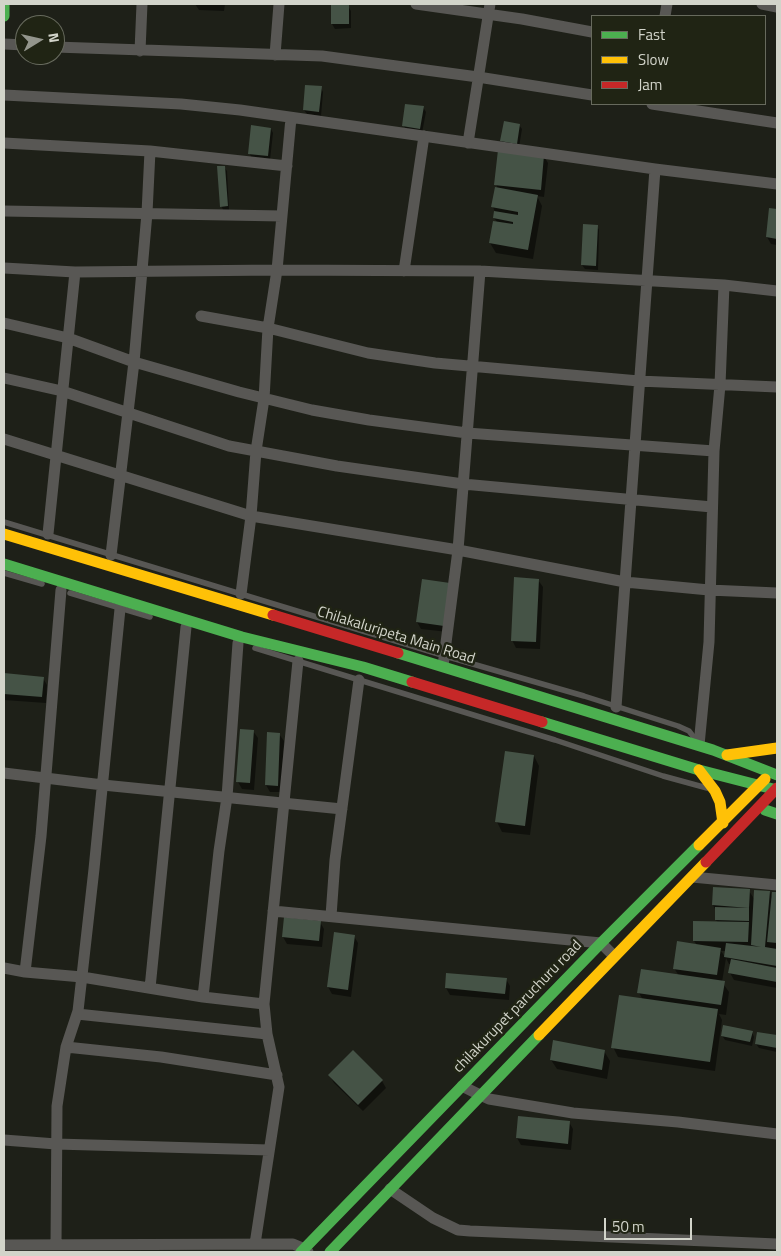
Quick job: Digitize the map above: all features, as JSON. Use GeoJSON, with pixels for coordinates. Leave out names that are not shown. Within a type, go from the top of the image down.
{"type":"FeatureCollection","features":[{"type":"Feature","properties":{"kind":"main road"},"geometry":{"type":"LineString","coordinates":[[4,4],[4,16]]}},
{"type":"Feature","properties":{"kind":"main road","name":"Chilakaluripeta Main Road"},"geometry":{"type":"LineString","coordinates":[[4,534],[444,661],[775,772]]}},
{"type":"Feature","properties":{"kind":"main road"},"geometry":{"type":"LineString","coordinates":[[4,564],[242,637],[363,667],[700,770],[777,789]]}},
{"type":"Feature","properties":{"kind":"main road"},"geometry":{"type":"LineString","coordinates":[[727,755],[777,748]]}},
{"type":"Feature","properties":{"kind":"main road"},"geometry":{"type":"LineString","coordinates":[[700,770],[720,802],[723,823]]}},
{"type":"Feature","properties":{"kind":"main road","name":"chilakurupet paruchuru road"},"geometry":{"type":"LineString","coordinates":[[305,1251],[601,943],[775,772]]}},
{"type":"Feature","properties":{"kind":"main road"},"geometry":{"type":"LineString","coordinates":[[330,1252],[777,789]]}},
{"type":"Feature","properties":{"kind":"main road"},"geometry":{"type":"LineString","coordinates":[[752,814],[777,807]]}},
{"type":"Feature","properties":{"kind":"main road"},"geometry":{"type":"LineString","coordinates":[[765,810],[777,814]]}},
{"type":"Feature","properties":{"kind":"street"},"geometry":{"type":"LineString","coordinates":[[140,51],[142,4]]}},
{"type":"Feature","properties":{"kind":"street"},"geometry":{"type":"LineString","coordinates":[[275,55],[279,4]]}},
{"type":"Feature","properties":{"kind":"street"},"geometry":{"type":"LineString","coordinates":[[416,4],[489,8],[591,32]]}},
{"type":"Feature","properties":{"kind":"street"},"geometry":{"type":"LineString","coordinates":[[762,4],[777,7]]}},
{"type":"Feature","properties":{"kind":"street"},"geometry":{"type":"LineString","coordinates":[[468,143],[489,8]]}},
{"type":"Feature","properties":{"kind":"street"},"geometry":{"type":"LineString","coordinates":[[65,47],[322,56],[591,94]]}},
{"type":"Feature","properties":{"kind":"street"},"geometry":{"type":"LineString","coordinates":[[4,95],[181,104],[240,110],[655,169],[777,184]]}},
{"type":"Feature","properties":{"kind":"street"},"geometry":{"type":"LineString","coordinates":[[659,105],[777,123]]}},
{"type":"Feature","properties":{"kind":"street"},"geometry":{"type":"LineString","coordinates":[[240,594],[251,516],[256,451],[264,399],[268,328],[277,270],[291,118]]}},
{"type":"Feature","properties":{"kind":"street"},"geometry":{"type":"LineString","coordinates":[[404,271],[424,136]]}},
{"type":"Feature","properties":{"kind":"street"},"geometry":{"type":"LineString","coordinates":[[4,143],[150,151],[287,166]]}},
{"type":"Feature","properties":{"kind":"street"},"geometry":{"type":"LineString","coordinates":[[111,555],[134,362],[148,213],[150,151]]}},
{"type":"Feature","properties":{"kind":"street"},"geometry":{"type":"LineString","coordinates":[[616,707],[655,169]]}},
{"type":"Feature","properties":{"kind":"street"},"geometry":{"type":"LineString","coordinates":[[4,211],[282,216]]}},
{"type":"Feature","properties":{"kind":"street"},"geometry":{"type":"LineString","coordinates":[[4,268],[74,272],[142,270],[480,272],[646,280],[724,285],[777,291]]}},
{"type":"Feature","properties":{"kind":"street"},"geometry":{"type":"LineString","coordinates":[[48,534],[74,272]]}},
{"type":"Feature","properties":{"kind":"street"},"geometry":{"type":"LineString","coordinates":[[444,661],[458,550],[480,272]]}},
{"type":"Feature","properties":{"kind":"street"},"geometry":{"type":"LineString","coordinates":[[701,746],[709,642],[714,451],[720,385],[724,285]]}},
{"type":"Feature","properties":{"kind":"street"},"geometry":{"type":"LineString","coordinates":[[201,316],[268,328],[368,353],[472,368],[639,381],[777,387]]}},
{"type":"Feature","properties":{"kind":"street"},"geometry":{"type":"LineString","coordinates":[[4,323],[68,338],[134,362],[264,399],[369,420],[467,433],[714,451]]}},
{"type":"Feature","properties":{"kind":"street"},"geometry":{"type":"LineString","coordinates":[[4,378],[62,391],[229,446],[337,466],[463,484],[712,507]]}},
{"type":"Feature","properties":{"kind":"street"},"geometry":{"type":"LineString","coordinates":[[4,439],[251,516],[458,550],[625,582],[709,590],[777,592]]}},
{"type":"Feature","properties":{"kind":"street"},"geometry":{"type":"LineString","coordinates":[[25,972],[41,836],[61,590]]}},
{"type":"Feature","properties":{"kind":"street"},"geometry":{"type":"LineString","coordinates":[[56,1245],[57,1106],[66,1047],[77,1014],[82,977],[120,609]]}},
{"type":"Feature","properties":{"kind":"street"},"geometry":{"type":"LineString","coordinates":[[150,988],[186,627]]}},
{"type":"Feature","properties":{"kind":"street"},"geometry":{"type":"LineString","coordinates":[[203,997],[219,851],[227,797],[234,642]]}},
{"type":"Feature","properties":{"kind":"street"},"geometry":{"type":"LineString","coordinates":[[255,1244],[279,1087],[267,1034],[264,1004],[298,661]]}},
{"type":"Feature","properties":{"kind":"street"},"geometry":{"type":"LineString","coordinates":[[331,916],[342,809],[359,680]]}},
{"type":"Feature","properties":{"kind":"street"},"geometry":{"type":"LineString","coordinates":[[4,773],[45,779],[342,809]]}},
{"type":"Feature","properties":{"kind":"street"},"geometry":{"type":"LineString","coordinates":[[692,877],[777,885]]}},
{"type":"Feature","properties":{"kind":"street"},"geometry":{"type":"LineString","coordinates":[[273,911],[601,943],[614,956]]}},
{"type":"Feature","properties":{"kind":"street"},"geometry":{"type":"LineString","coordinates":[[4,968],[25,972],[82,977],[203,997],[264,1004]]}},
{"type":"Feature","properties":{"kind":"street"},"geometry":{"type":"LineString","coordinates":[[77,1014],[267,1034]]}},
{"type":"Feature","properties":{"kind":"street"},"geometry":{"type":"LineString","coordinates":[[66,1047],[161,1057],[277,1074]]}},
{"type":"Feature","properties":{"kind":"street"},"geometry":{"type":"LineString","coordinates":[[462,1086],[480,1096],[500,1101],[573,1113],[678,1122],[777,1134]]}},
{"type":"Feature","properties":{"kind":"street"},"geometry":{"type":"LineString","coordinates":[[4,1140],[56,1144],[269,1150]]}},
{"type":"Feature","properties":{"kind":"street"},"geometry":{"type":"LineString","coordinates":[[390,1189],[434,1218],[458,1230],[777,1244]]}},
{"type":"Feature","properties":{"kind":"street"},"geometry":{"type":"LineString","coordinates":[[4,1245],[163,1248],[293,1244],[305,1251]]}},
{"type":"Feature","properties":{"kind":"lane"},"geometry":{"type":"LineString","coordinates":[[4,522],[240,594],[444,661],[575,693],[678,726],[688,731],[701,746]]}},
{"type":"Feature","properties":{"kind":"lane"},"geometry":{"type":"LineString","coordinates":[[4,573],[158,619]]}},
{"type":"Feature","properties":{"kind":"lane"},"geometry":{"type":"LineString","coordinates":[[234,642],[555,740],[663,776],[714,790]]}},
{"type":"Feature","properties":{"kind":"building"},"geometry":{"type":"Polygon","coordinates":[[[331,5],[349,5],[349,24],[331,24],[331,5]]]}},
{"type":"Feature","properties":{"kind":"building"},"geometry":{"type":"Polygon","coordinates":[[[305,85],[322,86],[319,112],[303,110],[305,85]]]}},
{"type":"Feature","properties":{"kind":"building"},"geometry":{"type":"Polygon","coordinates":[[[405,104],[424,106],[420,129],[402,126],[405,104]]]}},
{"type":"Feature","properties":{"kind":"building"},"geometry":{"type":"Polygon","coordinates":[[[504,121],[520,124],[517,144],[500,141],[504,121]]]}},
{"type":"Feature","properties":{"kind":"building"},"geometry":{"type":"Polygon","coordinates":[[[251,125],[271,128],[268,156],[248,154],[251,125]]]}},
{"type":"Feature","properties":{"kind":"building"},"geometry":{"type":"Polygon","coordinates":[[[498,150],[544,155],[541,190],[494,185],[498,150]]]}},
{"type":"Feature","properties":{"kind":"building"},"geometry":{"type":"Polygon","coordinates":[[[217,166],[225,166],[228,206],[220,207],[217,166]]]}},
{"type":"Feature","properties":{"kind":"building"},"geometry":{"type":"Polygon","coordinates":[[[495,187],[538,195],[528,250],[489,243],[493,221],[513,224],[513,222],[493,218],[494,211],[518,215],[518,212],[491,207],[495,187]]]}},
{"type":"Feature","properties":{"kind":"building"},"geometry":{"type":"Polygon","coordinates":[[[769,208],[777,209],[777,239],[766,237],[769,208]]]}},
{"type":"Feature","properties":{"kind":"building"},"geometry":{"type":"Polygon","coordinates":[[[583,224],[598,225],[596,266],[581,265],[583,224]]]}},
{"type":"Feature","properties":{"kind":"building"},"geometry":{"type":"Polygon","coordinates":[[[514,577],[539,579],[536,642],[511,641],[514,577]]]}},
{"type":"Feature","properties":{"kind":"building"},"geometry":{"type":"Polygon","coordinates":[[[422,579],[450,583],[444,626],[416,622],[422,579]]]}},
{"type":"Feature","properties":{"kind":"building"},"geometry":{"type":"Polygon","coordinates":[[[4,673],[44,677],[42,697],[4,694],[4,673]]]}},
{"type":"Feature","properties":{"kind":"building"},"geometry":{"type":"Polygon","coordinates":[[[240,729],[254,730],[250,783],[236,782],[240,729]]]}},
{"type":"Feature","properties":{"kind":"building"},"geometry":{"type":"Polygon","coordinates":[[[267,732],[280,733],[278,786],[265,785],[267,732]]]}},
{"type":"Feature","properties":{"kind":"building"},"geometry":{"type":"Polygon","coordinates":[[[505,751],[534,755],[525,826],[495,822],[505,751]]]}},
{"type":"Feature","properties":{"kind":"building"},"geometry":{"type":"Polygon","coordinates":[[[713,887],[750,889],[749,908],[712,905],[713,887]]]}},
{"type":"Feature","properties":{"kind":"building"},"geometry":{"type":"Polygon","coordinates":[[[754,890],[770,891],[765,947],[777,949],[777,966],[724,957],[726,943],[761,947],[751,945],[754,890]]]}},
{"type":"Feature","properties":{"kind":"building"},"geometry":{"type":"Polygon","coordinates":[[[772,892],[777,892],[777,943],[767,942],[772,892]]]}},
{"type":"Feature","properties":{"kind":"building"},"geometry":{"type":"Polygon","coordinates":[[[715,907],[749,908],[749,921],[715,920],[715,907]]]}},
{"type":"Feature","properties":{"kind":"building"},"geometry":{"type":"Polygon","coordinates":[[[284,917],[321,921],[319,941],[282,937],[284,917]]]}},
{"type":"Feature","properties":{"kind":"building"},"geometry":{"type":"Polygon","coordinates":[[[693,921],[749,922],[748,942],[693,941],[693,921]]]}},
{"type":"Feature","properties":{"kind":"building"},"geometry":{"type":"Polygon","coordinates":[[[334,932],[355,935],[348,990],[327,987],[334,932]]]}},
{"type":"Feature","properties":{"kind":"building"},"geometry":{"type":"Polygon","coordinates":[[[677,941],[721,948],[717,975],[673,969],[677,941]]]}},
{"type":"Feature","properties":{"kind":"building"},"geometry":{"type":"Polygon","coordinates":[[[731,959],[777,968],[777,982],[728,973],[731,959]]]}},
{"type":"Feature","properties":{"kind":"building"},"geometry":{"type":"Polygon","coordinates":[[[641,969],[725,981],[721,1005],[637,993],[641,969]]]}},
{"type":"Feature","properties":{"kind":"building"},"geometry":{"type":"Polygon","coordinates":[[[446,973],[507,978],[505,994],[445,988],[446,973]]]}},
{"type":"Feature","properties":{"kind":"building"},"geometry":{"type":"Polygon","coordinates":[[[619,995],[718,1009],[710,1062],[611,1048],[619,995]]]}},
{"type":"Feature","properties":{"kind":"building"},"geometry":{"type":"Polygon","coordinates":[[[723,1025],[753,1031],[750,1042],[721,1036],[723,1025]]]}},
{"type":"Feature","properties":{"kind":"building"},"geometry":{"type":"Polygon","coordinates":[[[757,1032],[777,1035],[777,1048],[755,1044],[757,1032]]]}},
{"type":"Feature","properties":{"kind":"building"},"geometry":{"type":"Polygon","coordinates":[[[553,1040],[605,1050],[602,1070],[550,1060],[553,1040]]]}},
{"type":"Feature","properties":{"kind":"building"},"geometry":{"type":"Polygon","coordinates":[[[353,1050],[383,1080],[358,1105],[328,1075],[353,1050]]]}},
{"type":"Feature","properties":{"kind":"building"},"geometry":{"type":"Polygon","coordinates":[[[518,1116],[570,1121],[568,1144],[516,1138],[518,1116]]]}},
{"type":"Feature","properties":{"kind":"traffic: fast"},"geometry":{"type":"LineString","coordinates":[[4,4],[4,16]]}},
{"type":"Feature","properties":{"kind":"traffic: fast"},"geometry":{"type":"LineString","coordinates":[[4,564],[242,637],[363,667],[412,682]]}},
{"type":"Feature","properties":{"kind":"traffic: fast"},"geometry":{"type":"LineString","coordinates":[[398,653],[713,750],[777,775]]}},
{"type":"Feature","properties":{"kind":"traffic: fast"},"geometry":{"type":"LineString","coordinates":[[542,722],[699,770],[777,790]]}},
{"type":"Feature","properties":{"kind":"traffic: fast"},"geometry":{"type":"LineString","coordinates":[[765,810],[777,814]]}},
{"type":"Feature","properties":{"kind":"traffic: fast"},"geometry":{"type":"LineString","coordinates":[[301,1252],[601,943],[699,845]]}},
{"type":"Feature","properties":{"kind":"traffic: fast"},"geometry":{"type":"LineString","coordinates":[[330,1252],[539,1035]]}},
{"type":"Feature","properties":{"kind":"traffic: slow"},"geometry":{"type":"LineString","coordinates":[[4,534],[273,615]]}},
{"type":"Feature","properties":{"kind":"traffic: slow"},"geometry":{"type":"LineString","coordinates":[[727,755],[777,748]]}},
{"type":"Feature","properties":{"kind":"traffic: slow"},"geometry":{"type":"LineString","coordinates":[[699,770],[715,791],[720,802],[723,823]]}},
{"type":"Feature","properties":{"kind":"traffic: slow"},"geometry":{"type":"LineString","coordinates":[[699,845],[765,779]]}},
{"type":"Feature","properties":{"kind":"traffic: slow"},"geometry":{"type":"LineString","coordinates":[[539,1035],[706,862]]}},
{"type":"Feature","properties":{"kind":"traffic: jam"},"geometry":{"type":"LineString","coordinates":[[273,615],[398,653]]}},
{"type":"Feature","properties":{"kind":"traffic: jam"},"geometry":{"type":"LineString","coordinates":[[412,682],[542,722]]}},
{"type":"Feature","properties":{"kind":"traffic: jam"},"geometry":{"type":"LineString","coordinates":[[706,862],[777,788]]}}]}
